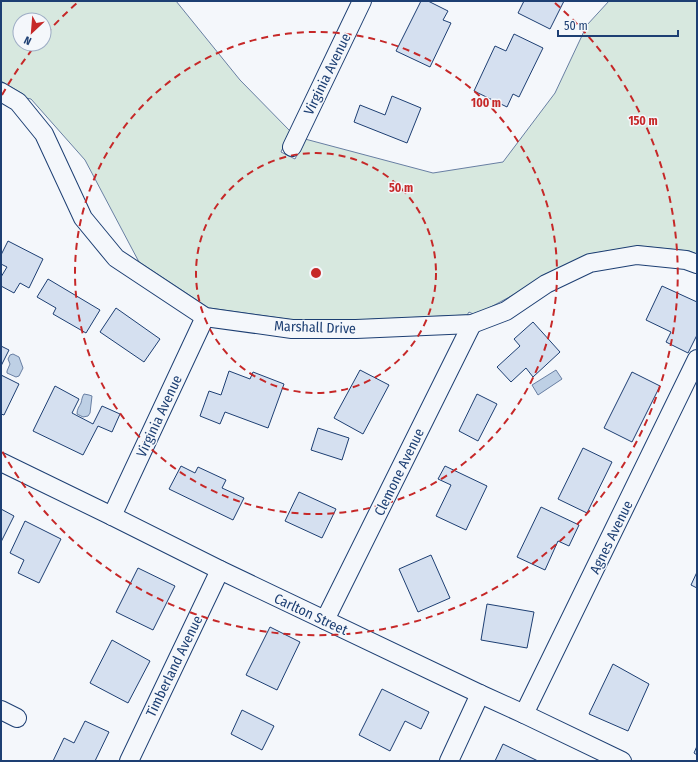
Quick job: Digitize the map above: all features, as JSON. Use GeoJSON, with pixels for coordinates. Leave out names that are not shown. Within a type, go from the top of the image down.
{"type":"FeatureCollection","features":[{"type":"Feature","properties":{"kind":"street","name":"Virginia Avenue"},"geometry":{"type":"LineString","coordinates":[[292,147],[362,1]]}},
{"type":"Feature","properties":{"kind":"street","name":"Marshall Drive"},"geometry":{"type":"LineString","coordinates":[[1,92],[18,102],[44,134],[83,218],[116,258],[205,317],[292,329],[356,329],[472,324],[506,311],[546,284],[590,263],[637,255],[686,260],[697,264]]}},
{"type":"Feature","properties":{"kind":"street","name":"Virginia Avenue"},"geometry":{"type":"LineString","coordinates":[[112,516],[205,317]]}},
{"type":"Feature","properties":{"kind":"street","name":"Clemone Avenue"},"geometry":{"type":"LineString","coordinates":[[325,620],[472,324]]}},
{"type":"Feature","properties":{"kind":"street","name":"Agnes Avenue"},"geometry":{"type":"LineString","coordinates":[[524,714],[697,359]]}},
{"type":"Feature","properties":{"kind":"street","name":"Carlton Street"},"geometry":{"type":"LineString","coordinates":[[1,462],[220,570],[622,761]]}},
{"type":"Feature","properties":{"kind":"street","name":"Timberland Avenue"},"geometry":{"type":"LineString","coordinates":[[129,761],[220,570]]}},
{"type":"Feature","properties":{"kind":"street"},"geometry":{"type":"LineString","coordinates":[[449,761],[480,694]]}},
{"type":"Feature","properties":{"kind":"shaded area"},"geometry":{"type":"Polygon","coordinates":[[[1,1],[176,1],[240,80],[290,131],[281,152],[295,159],[305,139],[433,173],[503,162],[555,93],[587,25],[609,1],[697,1],[697,254],[689,251],[639,246],[589,254],[544,275],[515,294],[487,309],[473,314],[469,312],[467,315],[357,320],[294,320],[209,308],[139,262],[85,160],[31,99],[26,98],[23,94],[1,81],[1,1]]]}},
{"type":"Feature","properties":{"kind":"water"},"geometry":{"type":"Polygon","coordinates":[[[13,354],[19,357],[23,368],[19,376],[16,377],[7,373],[10,364],[8,359],[10,355],[13,354]]]}},
{"type":"Feature","properties":{"kind":"water"},"geometry":{"type":"Polygon","coordinates":[[[556,370],[562,379],[538,395],[532,385],[556,370]]]}},
{"type":"Feature","properties":{"kind":"water"},"geometry":{"type":"Polygon","coordinates":[[[84,394],[92,396],[90,413],[88,416],[83,417],[77,414],[84,394]]]}},
{"type":"Feature","properties":{"kind":"building"},"geometry":{"type":"Polygon","coordinates":[[[421,1],[428,1],[448,11],[443,20],[451,23],[430,67],[396,51],[421,1]]]}},
{"type":"Feature","properties":{"kind":"building"},"geometry":{"type":"Polygon","coordinates":[[[524,1],[564,1],[550,29],[518,13],[524,1]]]}},
{"type":"Feature","properties":{"kind":"building"},"geometry":{"type":"Polygon","coordinates":[[[514,34],[543,48],[519,97],[513,94],[507,107],[474,91],[495,46],[506,51],[514,34]]]}},
{"type":"Feature","properties":{"kind":"building"},"geometry":{"type":"Polygon","coordinates":[[[392,96],[421,108],[407,143],[354,122],[360,105],[385,115],[392,96]]]}},
{"type":"Feature","properties":{"kind":"building"},"geometry":{"type":"Polygon","coordinates":[[[8,241],[43,259],[29,288],[20,283],[14,293],[1,286],[1,277],[7,267],[1,264],[1,255],[8,241]]]}},
{"type":"Feature","properties":{"kind":"building"},"geometry":{"type":"Polygon","coordinates":[[[48,279],[100,310],[86,333],[53,314],[56,308],[37,297],[48,279]]]}},
{"type":"Feature","properties":{"kind":"building"},"geometry":{"type":"Polygon","coordinates":[[[662,286],[697,302],[697,335],[688,353],[666,342],[671,332],[646,320],[662,286]]]}},
{"type":"Feature","properties":{"kind":"building"},"geometry":{"type":"Polygon","coordinates":[[[116,308],[160,339],[144,362],[100,332],[116,308]]]}},
{"type":"Feature","properties":{"kind":"building"},"geometry":{"type":"Polygon","coordinates":[[[533,322],[560,352],[533,377],[526,368],[511,382],[497,367],[520,346],[514,339],[533,322]]]}},
{"type":"Feature","properties":{"kind":"building"},"geometry":{"type":"Polygon","coordinates":[[[1,346],[9,350],[1,366],[1,346]]]}},
{"type":"Feature","properties":{"kind":"building"},"geometry":{"type":"Polygon","coordinates":[[[360,370],[389,385],[363,434],[334,418],[360,370]]]}},
{"type":"Feature","properties":{"kind":"building"},"geometry":{"type":"Polygon","coordinates":[[[229,371],[250,379],[253,372],[284,384],[268,428],[225,412],[220,424],[200,416],[209,391],[221,395],[229,371]]]}},
{"type":"Feature","properties":{"kind":"building"},"geometry":{"type":"Polygon","coordinates":[[[632,372],[660,386],[632,442],[604,428],[632,372]]]}},
{"type":"Feature","properties":{"kind":"building"},"geometry":{"type":"Polygon","coordinates":[[[1,375],[19,384],[4,415],[1,414],[1,375]]]}},
{"type":"Feature","properties":{"kind":"building"},"geometry":{"type":"Polygon","coordinates":[[[55,386],[79,399],[72,413],[93,424],[102,406],[120,414],[112,432],[98,426],[83,455],[33,431],[55,386]]]}},
{"type":"Feature","properties":{"kind":"building"},"geometry":{"type":"Polygon","coordinates":[[[477,394],[497,404],[478,441],[459,431],[477,394]]]}},
{"type":"Feature","properties":{"kind":"building"},"geometry":{"type":"Polygon","coordinates":[[[318,428],[349,438],[342,460],[311,450],[318,428]]]}},
{"type":"Feature","properties":{"kind":"building"},"geometry":{"type":"Polygon","coordinates":[[[583,448],[612,462],[587,513],[558,499],[583,448]]]}},
{"type":"Feature","properties":{"kind":"building"},"geometry":{"type":"Polygon","coordinates":[[[181,466],[195,473],[198,467],[226,480],[222,488],[244,498],[233,520],[169,489],[181,466]]]}},
{"type":"Feature","properties":{"kind":"building"},"geometry":{"type":"Polygon","coordinates":[[[445,466],[487,486],[466,530],[436,516],[451,485],[438,479],[445,466]]]}},
{"type":"Feature","properties":{"kind":"building"},"geometry":{"type":"Polygon","coordinates":[[[299,492],[336,509],[322,538],[285,521],[299,492]]]}},
{"type":"Feature","properties":{"kind":"building"},"geometry":{"type":"Polygon","coordinates":[[[541,507],[579,525],[569,546],[558,541],[545,570],[517,557],[541,507]]]}},
{"type":"Feature","properties":{"kind":"building"},"geometry":{"type":"Polygon","coordinates":[[[1,509],[14,516],[1,542],[1,509]]]}},
{"type":"Feature","properties":{"kind":"building"},"geometry":{"type":"Polygon","coordinates":[[[25,521],[61,539],[39,583],[18,573],[24,560],[10,553],[25,521]]]}},
{"type":"Feature","properties":{"kind":"building"},"geometry":{"type":"Polygon","coordinates":[[[431,555],[450,598],[418,612],[399,569],[431,555]]]}},
{"type":"Feature","properties":{"kind":"building"},"geometry":{"type":"Polygon","coordinates":[[[138,568],[175,586],[153,630],[116,612],[138,568]]]}},
{"type":"Feature","properties":{"kind":"building"},"geometry":{"type":"Polygon","coordinates":[[[697,572],[697,588],[691,585],[697,572]]]}},
{"type":"Feature","properties":{"kind":"building"},"geometry":{"type":"Polygon","coordinates":[[[487,604],[534,612],[527,648],[481,640],[487,604]]]}},
{"type":"Feature","properties":{"kind":"building"},"geometry":{"type":"Polygon","coordinates":[[[270,627],[300,642],[277,690],[246,675],[270,627]]]}},
{"type":"Feature","properties":{"kind":"building"},"geometry":{"type":"Polygon","coordinates":[[[112,640],[150,661],[128,703],[90,683],[112,640]]]}},
{"type":"Feature","properties":{"kind":"building"},"geometry":{"type":"Polygon","coordinates":[[[613,664],[649,684],[628,731],[589,714],[613,664]]]}},
{"type":"Feature","properties":{"kind":"building"},"geometry":{"type":"Polygon","coordinates":[[[382,689],[429,712],[421,729],[405,721],[390,751],[359,735],[382,689]]]}},
{"type":"Feature","properties":{"kind":"building"},"geometry":{"type":"Polygon","coordinates":[[[242,710],[274,726],[262,750],[231,734],[242,710]]]}},
{"type":"Feature","properties":{"kind":"building"},"geometry":{"type":"Polygon","coordinates":[[[85,721],[109,732],[95,761],[53,761],[64,738],[74,743],[85,721]]]}},
{"type":"Feature","properties":{"kind":"building"},"geometry":{"type":"Polygon","coordinates":[[[503,744],[538,761],[495,761],[503,744]]]}},
{"type":"Feature","properties":{"kind":"building"},"geometry":{"type":"Polygon","coordinates":[[[697,746],[697,755],[694,753],[697,746]]]}}]}
